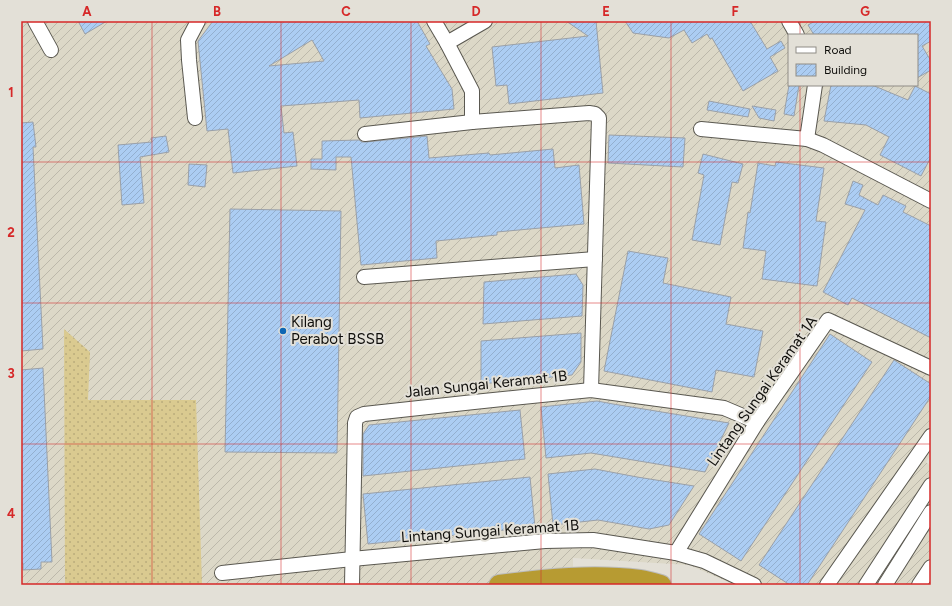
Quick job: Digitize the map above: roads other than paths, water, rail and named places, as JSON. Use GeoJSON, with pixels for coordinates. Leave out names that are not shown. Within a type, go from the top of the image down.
{"type":"FeatureCollection","features":[{"type":"Feature","properties":{"kind":"highway"},"geometry":{"type":"LineString","coordinates":[[499,585],[549,579],[607,577],[641,580],[661,585]]}},
{"type":"Feature","properties":{"kind":"street"},"geometry":{"type":"LineString","coordinates":[[35,21],[51,50]]}},
{"type":"Feature","properties":{"kind":"street"},"geometry":{"type":"LineString","coordinates":[[195,118],[188,40],[198,21]]}},
{"type":"Feature","properties":{"kind":"street"},"geometry":{"type":"LineString","coordinates":[[434,21],[472,91],[472,122]]}},
{"type":"Feature","properties":{"kind":"street"},"geometry":{"type":"LineString","coordinates":[[447,43],[485,21]]}},
{"type":"Feature","properties":{"kind":"street"},"geometry":{"type":"LineString","coordinates":[[789,21],[796,34]]}},
{"type":"Feature","properties":{"kind":"street"},"geometry":{"type":"LineString","coordinates":[[806,139],[815,86]]}},
{"type":"Feature","properties":{"kind":"street"},"geometry":{"type":"LineString","coordinates":[[366,134],[472,122],[590,113],[595,114],[599,118],[592,390]]}},
{"type":"Feature","properties":{"kind":"street"},"geometry":{"type":"LineString","coordinates":[[701,129],[806,139],[823,145],[931,201]]}},
{"type":"Feature","properties":{"kind":"street"},"geometry":{"type":"LineString","coordinates":[[364,277],[595,259]]}},
{"type":"Feature","properties":{"kind":"street","name":"Lintang Sungai Keramat 1A"},"geometry":{"type":"LineString","coordinates":[[676,553],[757,422],[828,320],[931,368]]}},
{"type":"Feature","properties":{"kind":"street","name":"Jalan Sungai Keramat 1B"},"geometry":{"type":"LineString","coordinates":[[352,559],[356,423],[358,417],[364,414],[466,402],[592,390],[724,408],[757,422]]}},
{"type":"Feature","properties":{"kind":"street"},"geometry":{"type":"LineString","coordinates":[[827,585],[931,436]]}},
{"type":"Feature","properties":{"kind":"street"},"geometry":{"type":"LineString","coordinates":[[866,585],[931,485]]}},
{"type":"Feature","properties":{"kind":"street"},"geometry":{"type":"LineString","coordinates":[[885,585],[931,512]]}},
{"type":"Feature","properties":{"kind":"street","name":"Lintang Sungai Keramat 1B"},"geometry":{"type":"LineString","coordinates":[[222,573],[545,541],[593,540],[676,553],[704,561],[754,585]]}},
{"type":"Feature","properties":{"kind":"street"},"geometry":{"type":"LineString","coordinates":[[352,559],[352,585]]}},
{"type":"Feature","properties":{"kind":"street"},"geometry":{"type":"LineString","coordinates":[[919,585],[931,567]]}},
{"type":"Feature","properties":{"kind":"place","name":"Kilang Perabot BSSB"},"geometry":{"type":"Point","coordinates":[283,331]}}]}
